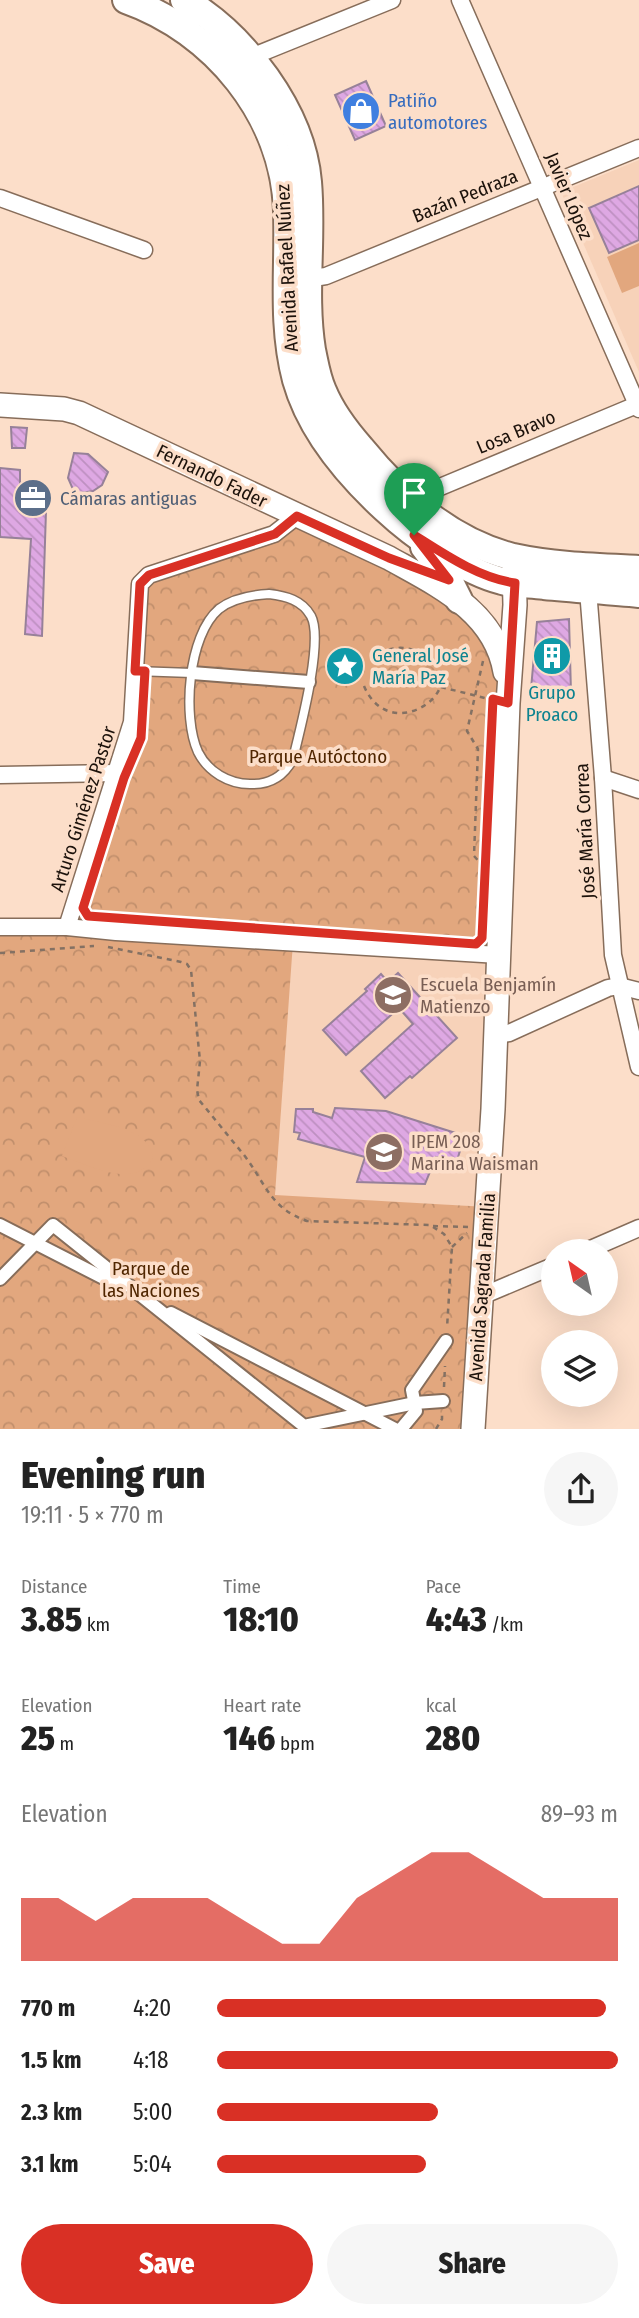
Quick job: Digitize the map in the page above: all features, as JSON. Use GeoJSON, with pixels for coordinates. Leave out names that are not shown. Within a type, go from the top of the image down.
{"type":"FeatureCollection","features":[{"type":"Feature","properties":{"kind":"main road","name":"Avenida Rafael Núñez"},"geometry":{"type":"LineString","coordinates":[[126,0],[161,13],[197,37],[238,80],[257,109],[276,152],[285,187],[286,318],[296,379],[303,401],[322,437],[369,494],[414,535],[446,555],[510,573]]}},
{"type":"Feature","properties":{"kind":"main road","name":"Avenida Rafael Núñez"},"geometry":{"type":"LineString","coordinates":[[184,0],[212,11],[251,57],[281,103],[302,149],[309,200],[307,279],[310,333],[323,391],[344,428],[409,500],[510,573]]}},
{"type":"Feature","properties":{"kind":"main road","name":"Fernando Fader"},"geometry":{"type":"LineString","coordinates":[[0,405],[79,412],[454,590]]}},
{"type":"Feature","properties":{"kind":"main road"},"geometry":{"type":"LineString","coordinates":[[414,535],[454,590],[485,624],[501,654],[508,703]]}},
{"type":"Feature","properties":{"kind":"main road"},"geometry":{"type":"LineString","coordinates":[[454,590],[510,573],[576,566],[639,569]]}},
{"type":"Feature","properties":{"kind":"main road"},"geometry":{"type":"LineString","coordinates":[[510,573],[588,590],[639,594]]}},
{"type":"Feature","properties":{"kind":"main road","name":"Avenida Sagrada Familia"},"geometry":{"type":"LineString","coordinates":[[473,1429],[496,1035],[510,573]]}},
{"type":"Feature","properties":{"kind":"street"},"geometry":{"type":"LineString","coordinates":[[251,57],[392,0]]}},
{"type":"Feature","properties":{"kind":"street","name":"Javier López"},"geometry":{"type":"LineString","coordinates":[[460,0],[638,406]]}},
{"type":"Feature","properties":{"kind":"street","name":"Bazán Pedraza"},"geometry":{"type":"LineString","coordinates":[[307,279],[326,275],[639,148]]}},
{"type":"Feature","properties":{"kind":"street"},"geometry":{"type":"LineString","coordinates":[[0,198],[144,250]]}},
{"type":"Feature","properties":{"kind":"street","name":"Losa Bravo"},"geometry":{"type":"LineString","coordinates":[[409,500],[638,406]]}},
{"type":"Feature","properties":{"kind":"street","name":"Arturo Giménez Pastor"},"geometry":{"type":"LineString","coordinates":[[67,927],[132,722],[140,584],[144,578],[275,534],[297,516]]}},
{"type":"Feature","properties":{"kind":"street","name":"José María Correa"},"geometry":{"type":"LineString","coordinates":[[588,590],[603,778],[613,955],[639,1066]]}},
{"type":"Feature","properties":{"kind":"street"},"geometry":{"type":"LineString","coordinates":[[192,673],[309,682]]}},
{"type":"Feature","properties":{"kind":"street"},"geometry":{"type":"LineString","coordinates":[[0,775],[116,774]]}},
{"type":"Feature","properties":{"kind":"street"},"geometry":{"type":"LineString","coordinates":[[603,778],[639,790]]}},
{"type":"Feature","properties":{"kind":"street"},"geometry":{"type":"LineString","coordinates":[[0,927],[67,927],[499,955]]}},
{"type":"Feature","properties":{"kind":"street"},"geometry":{"type":"LineString","coordinates":[[496,1035],[509,1033],[608,989],[619,986],[639,991]]}},
{"type":"Feature","properties":{"kind":"street"},"geometry":{"type":"LineString","coordinates":[[0,1225],[395,1429]]}},
{"type":"Feature","properties":{"kind":"street"},"geometry":{"type":"LineString","coordinates":[[0,1279],[53,1225],[304,1426],[415,1403],[443,1401]]}},
{"type":"Feature","properties":{"kind":"street"},"geometry":{"type":"LineString","coordinates":[[614,1239],[639,1228]]}},
{"type":"Feature","properties":{"kind":"street"},"geometry":{"type":"LineString","coordinates":[[482,1296],[541,1271]]}},
{"type":"Feature","properties":{"kind":"street"},"geometry":{"type":"LineString","coordinates":[[401,1429],[416,1411],[412,1390],[446,1341]]}},
{"type":"Feature","properties":{"kind":"lane"},"geometry":{"type":"LineString","coordinates":[[269,593],[295,600],[304,607],[314,624],[314,656],[309,682],[293,759],[287,771],[274,780],[261,785],[242,784],[225,779],[215,772],[198,751],[191,724],[192,673],[200,639],[216,611],[228,602],[269,593]]}},
{"type":"Feature","properties":{"kind":"lane"},"geometry":{"type":"LineString","coordinates":[[135,671],[192,673]]}},
{"type":"Feature","properties":{"kind":"path"},"geometry":{"type":"LineString","coordinates":[[363,686],[380,707],[405,714],[415,712],[428,704],[437,696],[441,687],[441,671],[436,663],[415,650],[391,649],[373,657]]}},
{"type":"Feature","properties":{"kind":"path"},"geometry":{"type":"LineString","coordinates":[[483,659],[467,731],[478,749],[474,856],[485,868],[486,855]]}},
{"type":"Feature","properties":{"kind":"path"},"geometry":{"type":"LineString","coordinates":[[441,687],[508,703]]}},
{"type":"Feature","properties":{"kind":"path"},"geometry":{"type":"LineString","coordinates":[[0,953],[99,946],[187,964],[191,970],[201,1061],[197,1090],[199,1100],[245,1157],[272,1199],[292,1216],[307,1221],[474,1228],[452,1247]]}},
{"type":"Feature","properties":{"kind":"path"},"geometry":{"type":"LineString","coordinates":[[430,1225],[444,1234],[452,1247],[442,1419],[436,1429]]}},
{"type":"Feature","properties":{"kind":"shaded area"},"geometry":{"type":"Polygon","coordinates":[[[639,160],[639,372],[561,192],[639,160]]]}},
{"type":"Feature","properties":{"kind":"shaded area","name":"Escuela Benjamín Matienzo"},"geometry":{"type":"Polygon","coordinates":[[[292,943],[499,955],[488,1207],[275,1196],[292,943]]]}},
{"type":"Feature","properties":{"kind":"green space"},"geometry":{"type":"Polygon","coordinates":[[[639,243],[639,286],[622,293],[607,257],[639,243]]]}},
{"type":"Feature","properties":{"kind":"green space"},"geometry":{"type":"Polygon","coordinates":[[[297,516],[433,583],[501,654],[499,955],[293,942],[275,1195],[488,1207],[473,1429],[0,1429],[0,927],[67,926],[132,722],[149,575],[274,534],[297,516]]]}},
{"type":"Feature","properties":{"kind":"green space"},"geometry":{"type":"Polygon","coordinates":[[[77,1117],[135,1133],[150,1148],[153,1159],[134,1173],[123,1174],[97,1169],[62,1156],[77,1117]]]}},
{"type":"Feature","properties":{"kind":"building","name":"Patiño automotores"},"geometry":{"type":"Polygon","coordinates":[[[366,81],[386,126],[355,140],[335,95],[366,81]]]}},
{"type":"Feature","properties":{"kind":"building"},"geometry":{"type":"Polygon","coordinates":[[[639,186],[639,240],[609,253],[589,208],[639,186]]]}},
{"type":"Feature","properties":{"kind":"building"},"geometry":{"type":"Polygon","coordinates":[[[11,427],[27,428],[25,448],[12,448],[11,427]]]}},
{"type":"Feature","properties":{"kind":"building"},"geometry":{"type":"Polygon","coordinates":[[[74,453],[88,454],[108,472],[102,485],[93,491],[75,494],[68,478],[74,453]]]}},
{"type":"Feature","properties":{"kind":"building"},"geometry":{"type":"Polygon","coordinates":[[[0,468],[20,470],[20,491],[38,492],[37,511],[46,511],[42,636],[25,634],[31,539],[0,537],[0,468]]]}},
{"type":"Feature","properties":{"kind":"building","name":"Grupo Proaco"},"geometry":{"type":"Polygon","coordinates":[[[569,619],[571,693],[531,689],[537,622],[569,619]]]}},
{"type":"Feature","properties":{"kind":"building"},"geometry":{"type":"Polygon","coordinates":[[[398,973],[457,1038],[385,1098],[361,1071],[413,1024],[399,1008],[346,1055],[323,1030],[367,991],[365,989],[381,974],[388,982],[398,973]]]}},
{"type":"Feature","properties":{"kind":"building"},"geometry":{"type":"Polygon","coordinates":[[[335,1108],[386,1111],[465,1136],[456,1163],[436,1157],[425,1184],[357,1182],[365,1157],[298,1139],[300,1133],[294,1132],[296,1109],[313,1109],[313,1112],[332,1118],[335,1108]]]}},
{"type":"Feature","properties":{"kind":"place","name":"Patiño automotores"},"geometry":{"type":"Point","coordinates":[361,111]}},
{"type":"Feature","properties":{"kind":"place","name":"Cámaras antiguas"},"geometry":{"type":"Point","coordinates":[33,498]}},
{"type":"Feature","properties":{"kind":"place","name":"Grupo Proaco"},"geometry":{"type":"Point","coordinates":[552,656]}},
{"type":"Feature","properties":{"kind":"place","name":"General José María Paz"},"geometry":{"type":"Point","coordinates":[345,666]}},
{"type":"Feature","properties":{"kind":"place","name":"Escuela Benjamín Matienzo"},"geometry":{"type":"Point","coordinates":[393,995]}},
{"type":"Feature","properties":{"kind":"place","name":"IPEM 208 Marina Waisman"},"geometry":{"type":"Point","coordinates":[384,1152]}},
{"type":"Feature","properties":{"kind":"route"},"geometry":{"type":"LineString","coordinates":[[297,516],[389,558],[449,580],[414,535],[472,568],[501,581],[515,583],[508,703],[493,699],[482,938],[476,944],[88,916],[83,908],[124,778],[141,738],[145,671],[135,671],[140,584],[144,578],[275,534],[297,516]]}},
{"type":"Feature","properties":{"kind":"park label","name":"Parque Autóctono"},"geometry":{"type":"Point","coordinates":[318,756]}},
{"type":"Feature","properties":{"kind":"park label","name":"Parque de las Naciones"},"geometry":{"type":"Point","coordinates":[151,1279]}}]}
